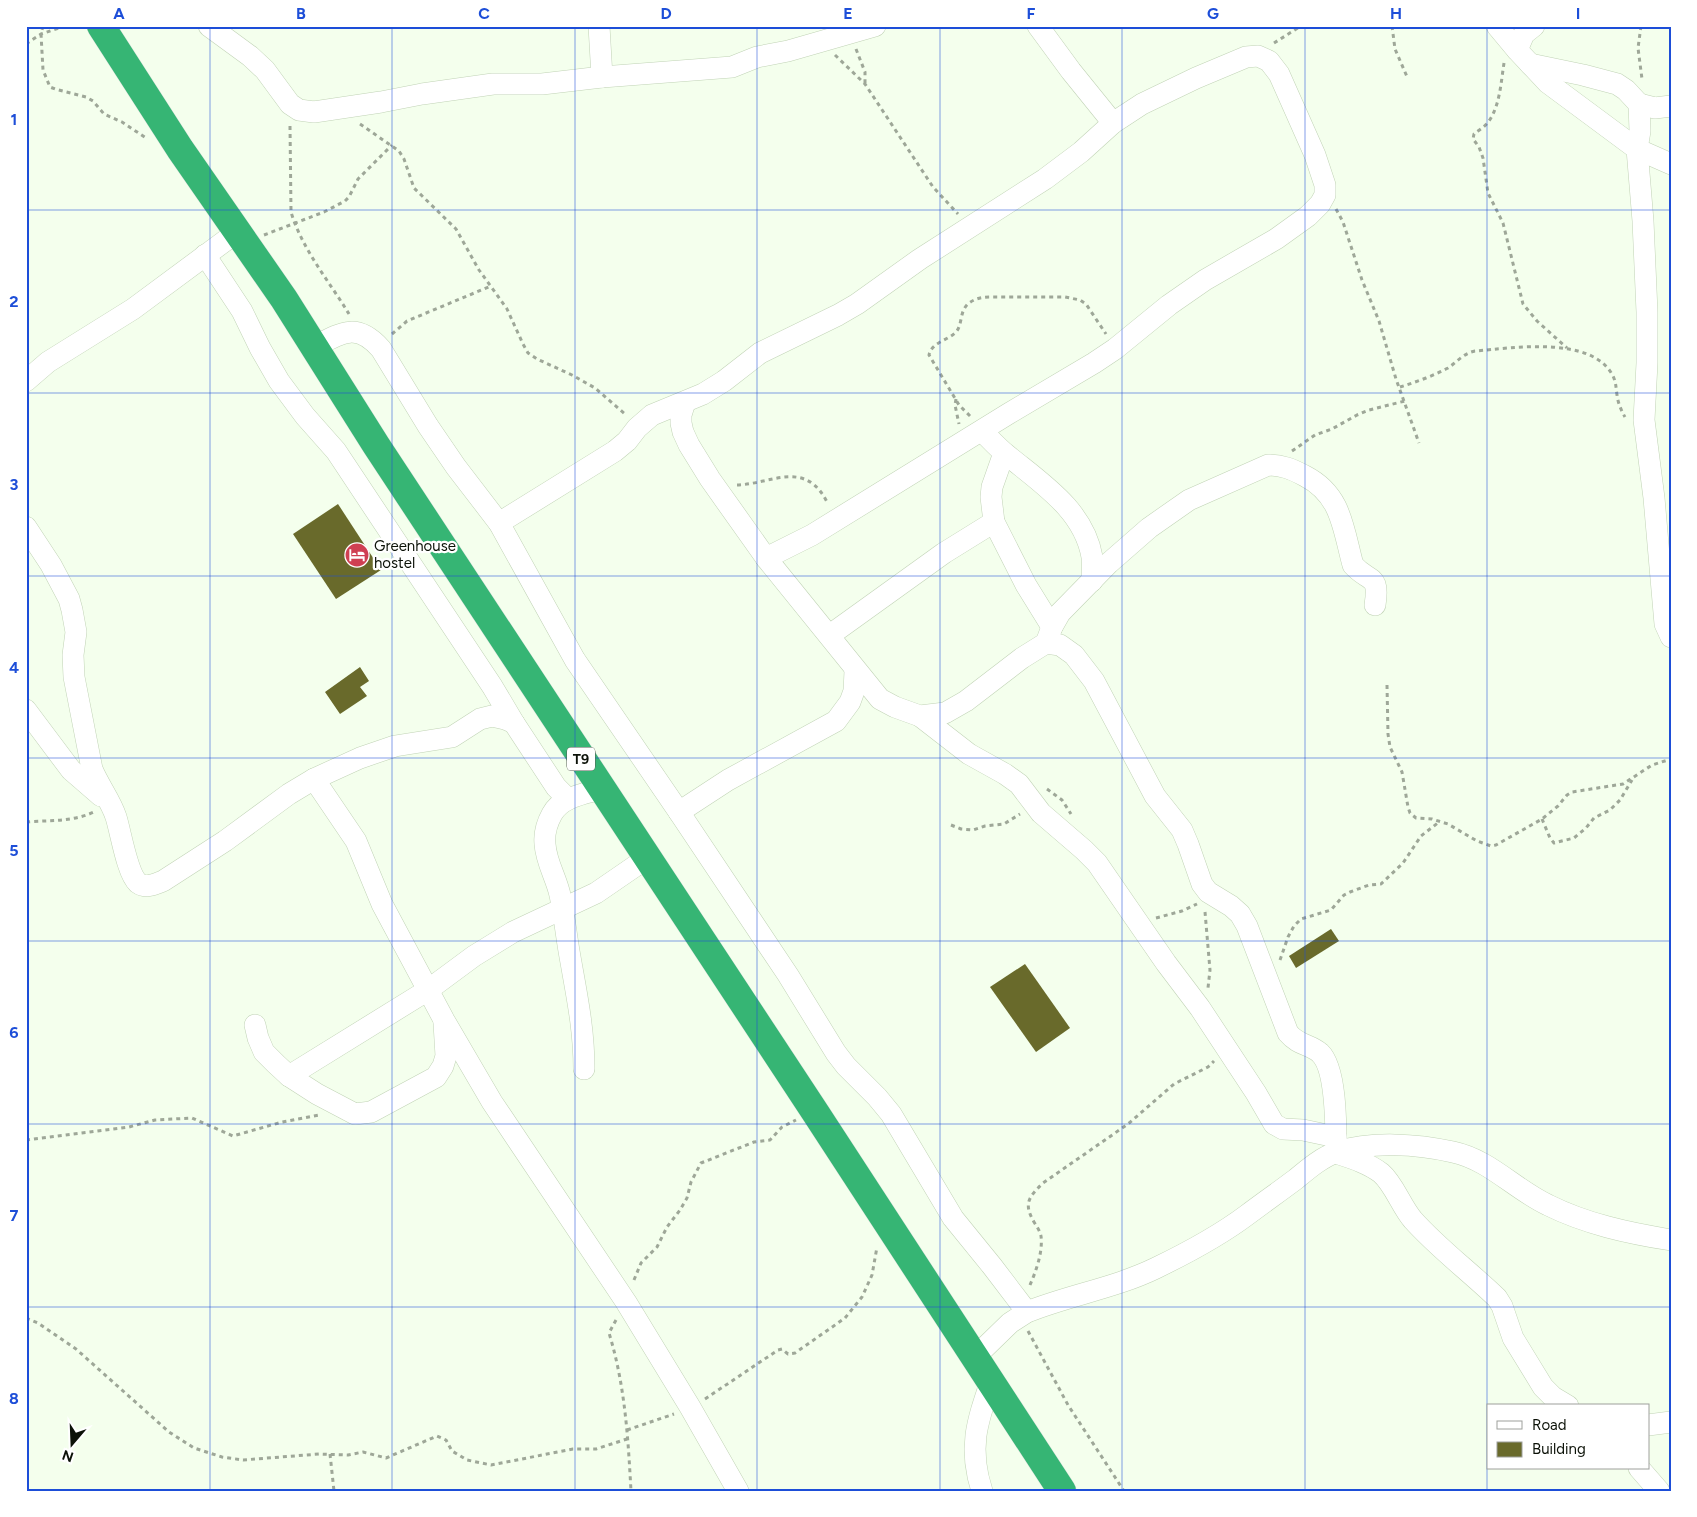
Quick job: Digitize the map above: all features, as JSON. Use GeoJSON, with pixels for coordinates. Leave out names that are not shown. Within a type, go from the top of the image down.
{"type":"FeatureCollection","features":[{"type":"Feature","properties":{"kind":"highway","name":"T9"},"geometry":{"type":"LineString","coordinates":[[101,26],[180,149],[314,347],[376,445],[1062,1491]]}},
{"type":"Feature","properties":{"kind":"street"},"geometry":{"type":"LineString","coordinates":[[209,26],[250,56],[290,104],[299,110],[314,112],[493,84],[542,84],[602,77],[732,67],[757,57],[851,34],[875,26]]}},
{"type":"Feature","properties":{"kind":"street"},"geometry":{"type":"LineString","coordinates":[[599,26],[602,77]]}},
{"type":"Feature","properties":{"kind":"street"},"geometry":{"type":"LineString","coordinates":[[1038,26],[1113,123]]}},
{"type":"Feature","properties":{"kind":"street"},"geometry":{"type":"LineString","coordinates":[[1513,45],[1534,26]]}},
{"type":"Feature","properties":{"kind":"street"},"geometry":{"type":"LineString","coordinates":[[1513,45],[1583,75],[1618,84],[1639,104],[1655,108],[1671,106]]}},
{"type":"Feature","properties":{"kind":"street"},"geometry":{"type":"LineString","coordinates":[[1513,45],[1548,83],[1637,149],[1671,164]]}},
{"type":"Feature","properties":{"kind":"street"},"geometry":{"type":"LineString","coordinates":[[498,523],[615,451],[636,428],[652,415],[703,394],[724,381],[760,353],[857,304],[920,259],[1046,179],[1081,152],[1113,123],[1142,104],[1246,57],[1258,56],[1269,61],[1283,81],[1315,154],[1325,185],[1325,196],[1308,216],[1276,239],[1206,280],[1169,305],[1116,349],[812,535],[766,558]]}},
{"type":"Feature","properties":{"kind":"street"},"geometry":{"type":"LineString","coordinates":[[1639,104],[1640,131],[1637,149],[1643,222],[1647,312],[1644,420],[1654,498],[1665,624],[1671,637]]}},
{"type":"Feature","properties":{"kind":"street"},"geometry":{"type":"LineString","coordinates":[[26,381],[48,362],[133,309],[205,255],[241,237]]}},
{"type":"Feature","properties":{"kind":"street"},"geometry":{"type":"LineString","coordinates":[[205,255],[242,311],[279,381],[305,416],[336,451],[492,686],[552,782],[568,799]]}},
{"type":"Feature","properties":{"kind":"street"},"geometry":{"type":"LineString","coordinates":[[314,347],[336,336],[350,332],[362,333],[372,338],[382,349],[428,426],[498,523],[575,660],[680,812],[788,975],[836,1053],[891,1114],[953,1218],[1024,1308]]}},
{"type":"Feature","properties":{"kind":"street"},"geometry":{"type":"LineString","coordinates":[[685,402],[681,415],[683,432],[710,479],[766,558],[880,699],[920,716],[969,754],[1019,784],[1041,813],[1097,863],[1228,1049],[1274,1124],[1283,1129],[1303,1130],[1336,1145],[1381,1173],[1389,1182],[1404,1210],[1415,1222],[1451,1258],[1497,1298],[1502,1306],[1513,1338],[1543,1388],[1565,1404]]}},
{"type":"Feature","properties":{"kind":"street"},"geometry":{"type":"LineString","coordinates":[[982,431],[1004,453],[1058,498],[1079,525],[1092,558],[1092,581]]}},
{"type":"Feature","properties":{"kind":"street"},"geometry":{"type":"LineString","coordinates":[[1004,453],[992,487],[991,497],[994,522],[1049,635],[1074,655],[1094,681],[1155,796],[1182,830],[1203,892],[1208,892],[1240,914],[1288,1032],[1301,1044],[1315,1050],[1326,1061],[1335,1101],[1336,1145]]}},
{"type":"Feature","properties":{"kind":"street"},"geometry":{"type":"LineString","coordinates":[[920,716],[945,713],[966,701],[1022,658],[1049,635],[1060,613],[1109,563],[1149,528],[1189,500],[1268,465],[1280,465],[1308,477],[1322,487],[1334,500],[1354,565],[1358,570],[1372,578],[1376,586],[1375,605]]}},
{"type":"Feature","properties":{"kind":"street"},"geometry":{"type":"LineString","coordinates":[[830,635],[937,558],[994,522]]}},
{"type":"Feature","properties":{"kind":"street"},"geometry":{"type":"LineString","coordinates":[[26,527],[51,565],[69,599],[76,632],[73,655],[74,677],[92,769],[98,784],[116,815],[133,877],[139,884],[145,886],[153,885],[163,881],[205,854],[288,794],[314,779],[360,758],[382,750],[452,737],[480,719],[492,716],[505,719],[514,724]]}},
{"type":"Feature","properties":{"kind":"street"},"geometry":{"type":"LineString","coordinates":[[836,721],[850,702],[854,691],[856,670]]}},
{"type":"Feature","properties":{"kind":"street"},"geometry":{"type":"LineString","coordinates":[[680,812],[728,780],[880,699]]}},
{"type":"Feature","properties":{"kind":"street"},"geometry":{"type":"LineString","coordinates":[[26,710],[71,770],[110,804]]}},
{"type":"Feature","properties":{"kind":"street"},"geometry":{"type":"LineString","coordinates":[[256,1025],[258,1038],[264,1052],[289,1076],[316,1094],[354,1114],[372,1112],[436,1077],[443,1066],[446,1056],[443,1003],[436,984],[382,904],[356,840],[314,779]]}},
{"type":"Feature","properties":{"kind":"street"},"geometry":{"type":"LineString","coordinates":[[584,1069],[580,1002],[560,893],[547,858],[545,841],[547,826],[560,804],[568,799],[602,789]]}},
{"type":"Feature","properties":{"kind":"street"},"geometry":{"type":"LineString","coordinates":[[289,1076],[436,984],[474,956],[513,932],[596,893],[647,858]]}},
{"type":"Feature","properties":{"kind":"street"},"geometry":{"type":"LineString","coordinates":[[444,1020],[492,1102],[626,1302],[690,1407],[738,1491]]}},
{"type":"Feature","properties":{"kind":"street"},"geometry":{"type":"LineString","coordinates":[[975,1357],[1024,1308],[1154,1269],[1212,1238],[1245,1216],[1316,1164],[1336,1145],[1412,1146],[1453,1152],[1477,1159],[1547,1205],[1582,1220],[1632,1233],[1671,1240]]}},
{"type":"Feature","properties":{"kind":"street"},"geometry":{"type":"LineString","coordinates":[[982,1491],[976,1471],[975,1442],[979,1416],[991,1381]]}},
{"type":"Feature","properties":{"kind":"street"},"geometry":{"type":"LineString","coordinates":[[1641,1470],[1659,1491]]}},
{"type":"Feature","properties":{"kind":"path"},"geometry":{"type":"LineString","coordinates":[[42,26],[43,70],[50,86],[86,97],[104,114],[122,122],[148,139],[180,149]]}},
{"type":"Feature","properties":{"kind":"path"},"geometry":{"type":"LineString","coordinates":[[26,44],[41,34],[65,26]]}},
{"type":"Feature","properties":{"kind":"path"},"geometry":{"type":"LineString","coordinates":[[1258,56],[1274,43],[1301,26]]}},
{"type":"Feature","properties":{"kind":"path"},"geometry":{"type":"LineString","coordinates":[[1392,26],[1395,49],[1408,79]]}},
{"type":"Feature","properties":{"kind":"path"},"geometry":{"type":"LineString","coordinates":[[1639,104],[1642,79],[1638,48],[1641,26]]}},
{"type":"Feature","properties":{"kind":"path"},"geometry":{"type":"LineString","coordinates":[[851,34],[865,72],[865,84]]}},
{"type":"Feature","properties":{"kind":"path"},"geometry":{"type":"LineString","coordinates":[[818,42],[835,55],[865,84],[933,187],[971,227]]}},
{"type":"Feature","properties":{"kind":"path"},"geometry":{"type":"LineString","coordinates":[[1513,45],[1497,103],[1488,122],[1474,134],[1473,139],[1479,147],[1488,193],[1503,223],[1522,304],[1566,348]]}},
{"type":"Feature","properties":{"kind":"path"},"geometry":{"type":"LineString","coordinates":[[290,104],[291,212],[294,223],[318,265],[362,333]]}},
{"type":"Feature","properties":{"kind":"path"},"geometry":{"type":"LineString","coordinates":[[331,109],[357,122],[399,151],[404,159],[414,188],[456,229],[470,256],[507,309],[528,353],[537,359],[572,374],[595,388],[624,413],[636,428]]}},
{"type":"Feature","properties":{"kind":"path"},"geometry":{"type":"LineString","coordinates":[[241,237],[294,223],[324,212],[345,201],[358,179],[392,145]]}},
{"type":"Feature","properties":{"kind":"path"},"geometry":{"type":"LineString","coordinates":[[1325,196],[1332,203],[1343,222],[1362,280],[1379,320],[1419,443]]}},
{"type":"Feature","properties":{"kind":"path"},"geometry":{"type":"LineString","coordinates":[[382,349],[392,334],[407,321],[491,286]]}},
{"type":"Feature","properties":{"kind":"path"},"geometry":{"type":"LineString","coordinates":[[982,431],[964,411],[930,356],[930,351],[933,348],[954,334],[958,329],[964,308],[968,304],[981,297],[1065,297],[1080,300],[1091,310],[1116,349]]}},
{"type":"Feature","properties":{"kind":"path"},"geometry":{"type":"LineString","coordinates":[[1400,387],[1422,380],[1445,369],[1475,351],[1540,347],[1566,348],[1594,357],[1612,375],[1619,404],[1628,424]]}},
{"type":"Feature","properties":{"kind":"path"},"geometry":{"type":"LineString","coordinates":[[956,398],[955,409],[962,442]]}},
{"type":"Feature","properties":{"kind":"path"},"geometry":{"type":"LineString","coordinates":[[1280,465],[1292,452],[1315,435],[1332,429],[1369,410],[1405,401]]}},
{"type":"Feature","properties":{"kind":"path"},"geometry":{"type":"LineString","coordinates":[[710,479],[734,486],[775,477],[794,476],[808,481],[818,489],[825,498],[835,520]]}},
{"type":"Feature","properties":{"kind":"path"},"geometry":{"type":"LineString","coordinates":[[1387,685],[1388,734],[1394,756],[1402,772],[1410,813],[1416,818],[1448,824],[1486,845],[1491,846],[1542,819],[1572,792],[1614,786],[1632,780],[1652,765],[1671,759]]}},
{"type":"Feature","properties":{"kind":"path"},"geometry":{"type":"LineString","coordinates":[[1542,819],[1554,843],[1574,838],[1594,818],[1610,810],[1620,800],[1632,780]]}},
{"type":"Feature","properties":{"kind":"path"},"geometry":{"type":"LineString","coordinates":[[26,822],[49,822],[77,818],[110,804]]}},
{"type":"Feature","properties":{"kind":"path"},"geometry":{"type":"LineString","coordinates":[[951,825],[961,829],[974,830],[986,826],[1004,824],[1021,814],[1033,816],[1041,813]]}},
{"type":"Feature","properties":{"kind":"path"},"geometry":{"type":"LineString","coordinates":[[1270,986],[1288,937],[1298,922],[1305,917],[1331,910],[1344,895],[1350,892],[1369,885],[1381,884],[1403,863],[1421,836],[1440,822]]}},
{"type":"Feature","properties":{"kind":"path"},"geometry":{"type":"LineString","coordinates":[[1137,920],[1170,915],[1194,906],[1203,892]]}},
{"type":"Feature","properties":{"kind":"path"},"geometry":{"type":"LineString","coordinates":[[1200,1008],[1206,995],[1210,970],[1203,892]]}},
{"type":"Feature","properties":{"kind":"path"},"geometry":{"type":"LineString","coordinates":[[1124,1491],[1068,1405],[1026,1328],[1024,1308],[1041,1243],[1040,1233],[1030,1216],[1028,1200],[1043,1183],[1128,1124],[1174,1084],[1208,1067],[1228,1049]]}},
{"type":"Feature","properties":{"kind":"path"},"geometry":{"type":"LineString","coordinates":[[26,1140],[120,1129],[155,1120],[192,1118],[233,1136],[326,1112],[334,1112],[340,1116],[354,1114]]}},
{"type":"Feature","properties":{"kind":"path"},"geometry":{"type":"LineString","coordinates":[[631,1491],[628,1439],[618,1363],[609,1333],[626,1302],[641,1262],[657,1247],[680,1210],[701,1163],[754,1142],[770,1140],[782,1127],[815,1112]]}},
{"type":"Feature","properties":{"kind":"path"},"geometry":{"type":"LineString","coordinates":[[627,1430],[690,1407],[707,1398],[778,1350],[782,1349],[788,1354],[795,1353],[845,1318],[862,1297],[872,1275],[876,1257],[880,1211]]}},
{"type":"Feature","properties":{"kind":"path"},"geometry":{"type":"LineString","coordinates":[[26,1318],[43,1326],[76,1349],[169,1432],[194,1448],[222,1457],[243,1460],[330,1454],[348,1455],[363,1452],[386,1458],[436,1436],[446,1440],[452,1451],[467,1460],[491,1465],[573,1449],[596,1450],[628,1439]]}},
{"type":"Feature","properties":{"kind":"path"},"geometry":{"type":"LineString","coordinates":[[330,1454],[334,1491]]}},
{"type":"Feature","properties":{"kind":"building","name":"Greenhouse hostel"},"geometry":{"type":"Polygon","coordinates":[[[338,504],[381,570],[336,599],[293,534],[338,504]]]}},
{"type":"Feature","properties":{"kind":"building"},"geometry":{"type":"Polygon","coordinates":[[[360,667],[369,681],[360,687],[367,696],[340,714],[325,692],[360,667]]]}},
{"type":"Feature","properties":{"kind":"building"},"geometry":{"type":"Polygon","coordinates":[[[1331,929],[1339,941],[1296,968],[1289,956],[1331,929]]]}},
{"type":"Feature","properties":{"kind":"building"},"geometry":{"type":"Polygon","coordinates":[[[1025,964],[1070,1028],[1036,1052],[990,987],[1025,964]]]}},
{"type":"Feature","properties":{"kind":"place","name":"Greenhouse hostel"},"geometry":{"type":"Point","coordinates":[357,555]}}]}
